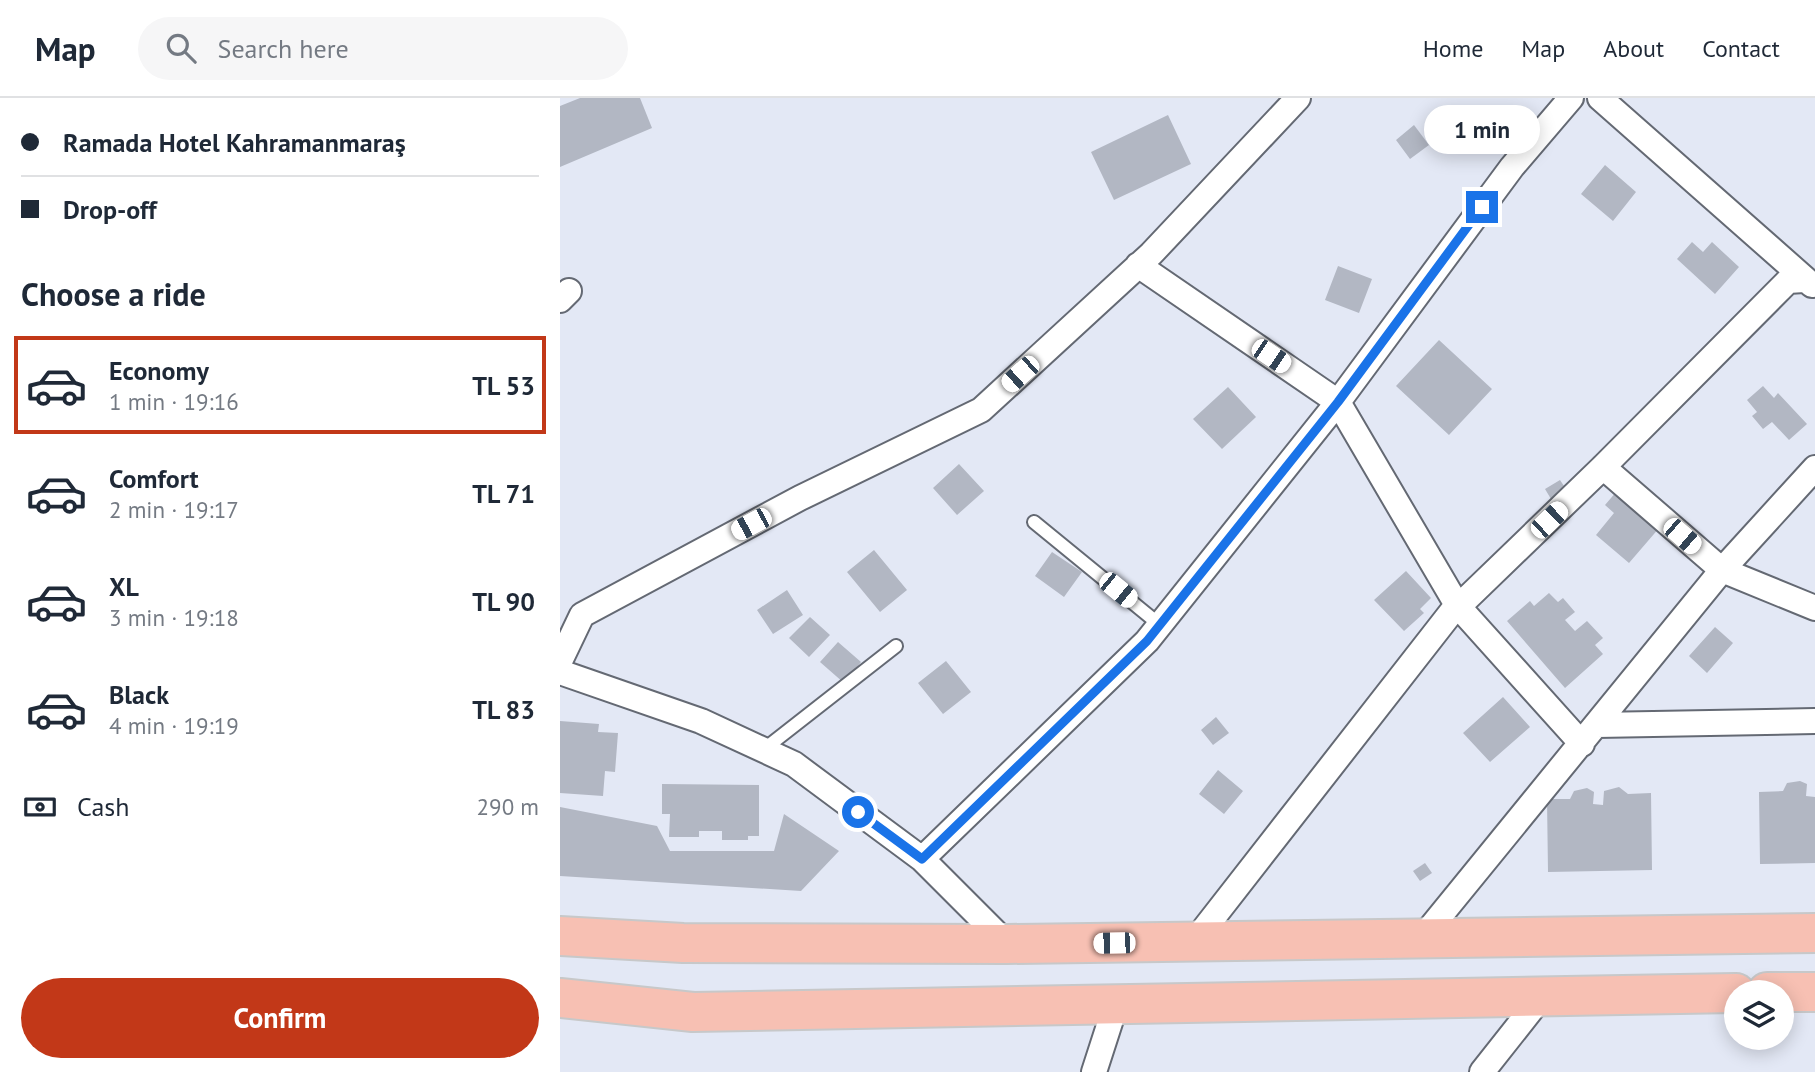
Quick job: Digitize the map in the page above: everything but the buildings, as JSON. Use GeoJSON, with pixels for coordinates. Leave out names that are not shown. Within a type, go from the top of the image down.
{"type":"FeatureCollection","features":[{"type":"Feature","properties":{"kind":"main road"},"geometry":{"type":"LineString","coordinates":[[560,936],[683,943],[1007,944],[1815,933]]}},
{"type":"Feature","properties":{"kind":"main road"},"geometry":{"type":"LineString","coordinates":[[1794,992],[1815,992]]}},
{"type":"Feature","properties":{"kind":"main road"},"geometry":{"type":"LineString","coordinates":[[560,998],[693,1013],[1115,1007],[1724,993]]}},
{"type":"Feature","properties":{"kind":"street"},"geometry":{"type":"LineString","coordinates":[[560,661],[582,614],[800,498],[981,410],[1139,265],[1298,98]]}},
{"type":"Feature","properties":{"kind":"street"},"geometry":{"type":"LineString","coordinates":[[922,859],[1147,641],[1338,402],[1512,167],[1571,98]]}},
{"type":"Feature","properties":{"kind":"street"},"geometry":{"type":"LineString","coordinates":[[1600,98],[1810,283]]}},
{"type":"Feature","properties":{"kind":"street"},"geometry":{"type":"LineString","coordinates":[[1139,265],[1338,402],[1457,606],[1590,735],[1815,721]]}},
{"type":"Feature","properties":{"kind":"street"},"geometry":{"type":"LineString","coordinates":[[1194,942],[1457,606],[1604,467],[1788,281],[1810,283]]}},
{"type":"Feature","properties":{"kind":"street"},"geometry":{"type":"LineString","coordinates":[[1604,467],[1722,569],[1815,608]]}},
{"type":"Feature","properties":{"kind":"street"},"geometry":{"type":"LineString","coordinates":[[1422,938],[1590,735],[1722,569],[1815,468]]}},
{"type":"Feature","properties":{"kind":"street"},"geometry":{"type":"LineString","coordinates":[[560,672],[701,721],[794,764],[922,859],[1007,944]]}},
{"type":"Feature","properties":{"kind":"street"},"geometry":{"type":"LineString","coordinates":[[1482,1072],[1542,996]]}},
{"type":"Feature","properties":{"kind":"street"},"geometry":{"type":"LineString","coordinates":[[1094,1072],[1115,1007]]}},
{"type":"Feature","properties":{"kind":"lane"},"geometry":{"type":"LineString","coordinates":[[1034,522],[1160,625]]}},
{"type":"Feature","properties":{"kind":"lane"},"geometry":{"type":"LineString","coordinates":[[762,750],[896,646]]}},
{"type":"Feature","properties":{"kind":"route"},"geometry":{"type":"LineString","coordinates":[[858,812],[922,859],[1147,641],[1338,402],[1482,207]]}}]}
